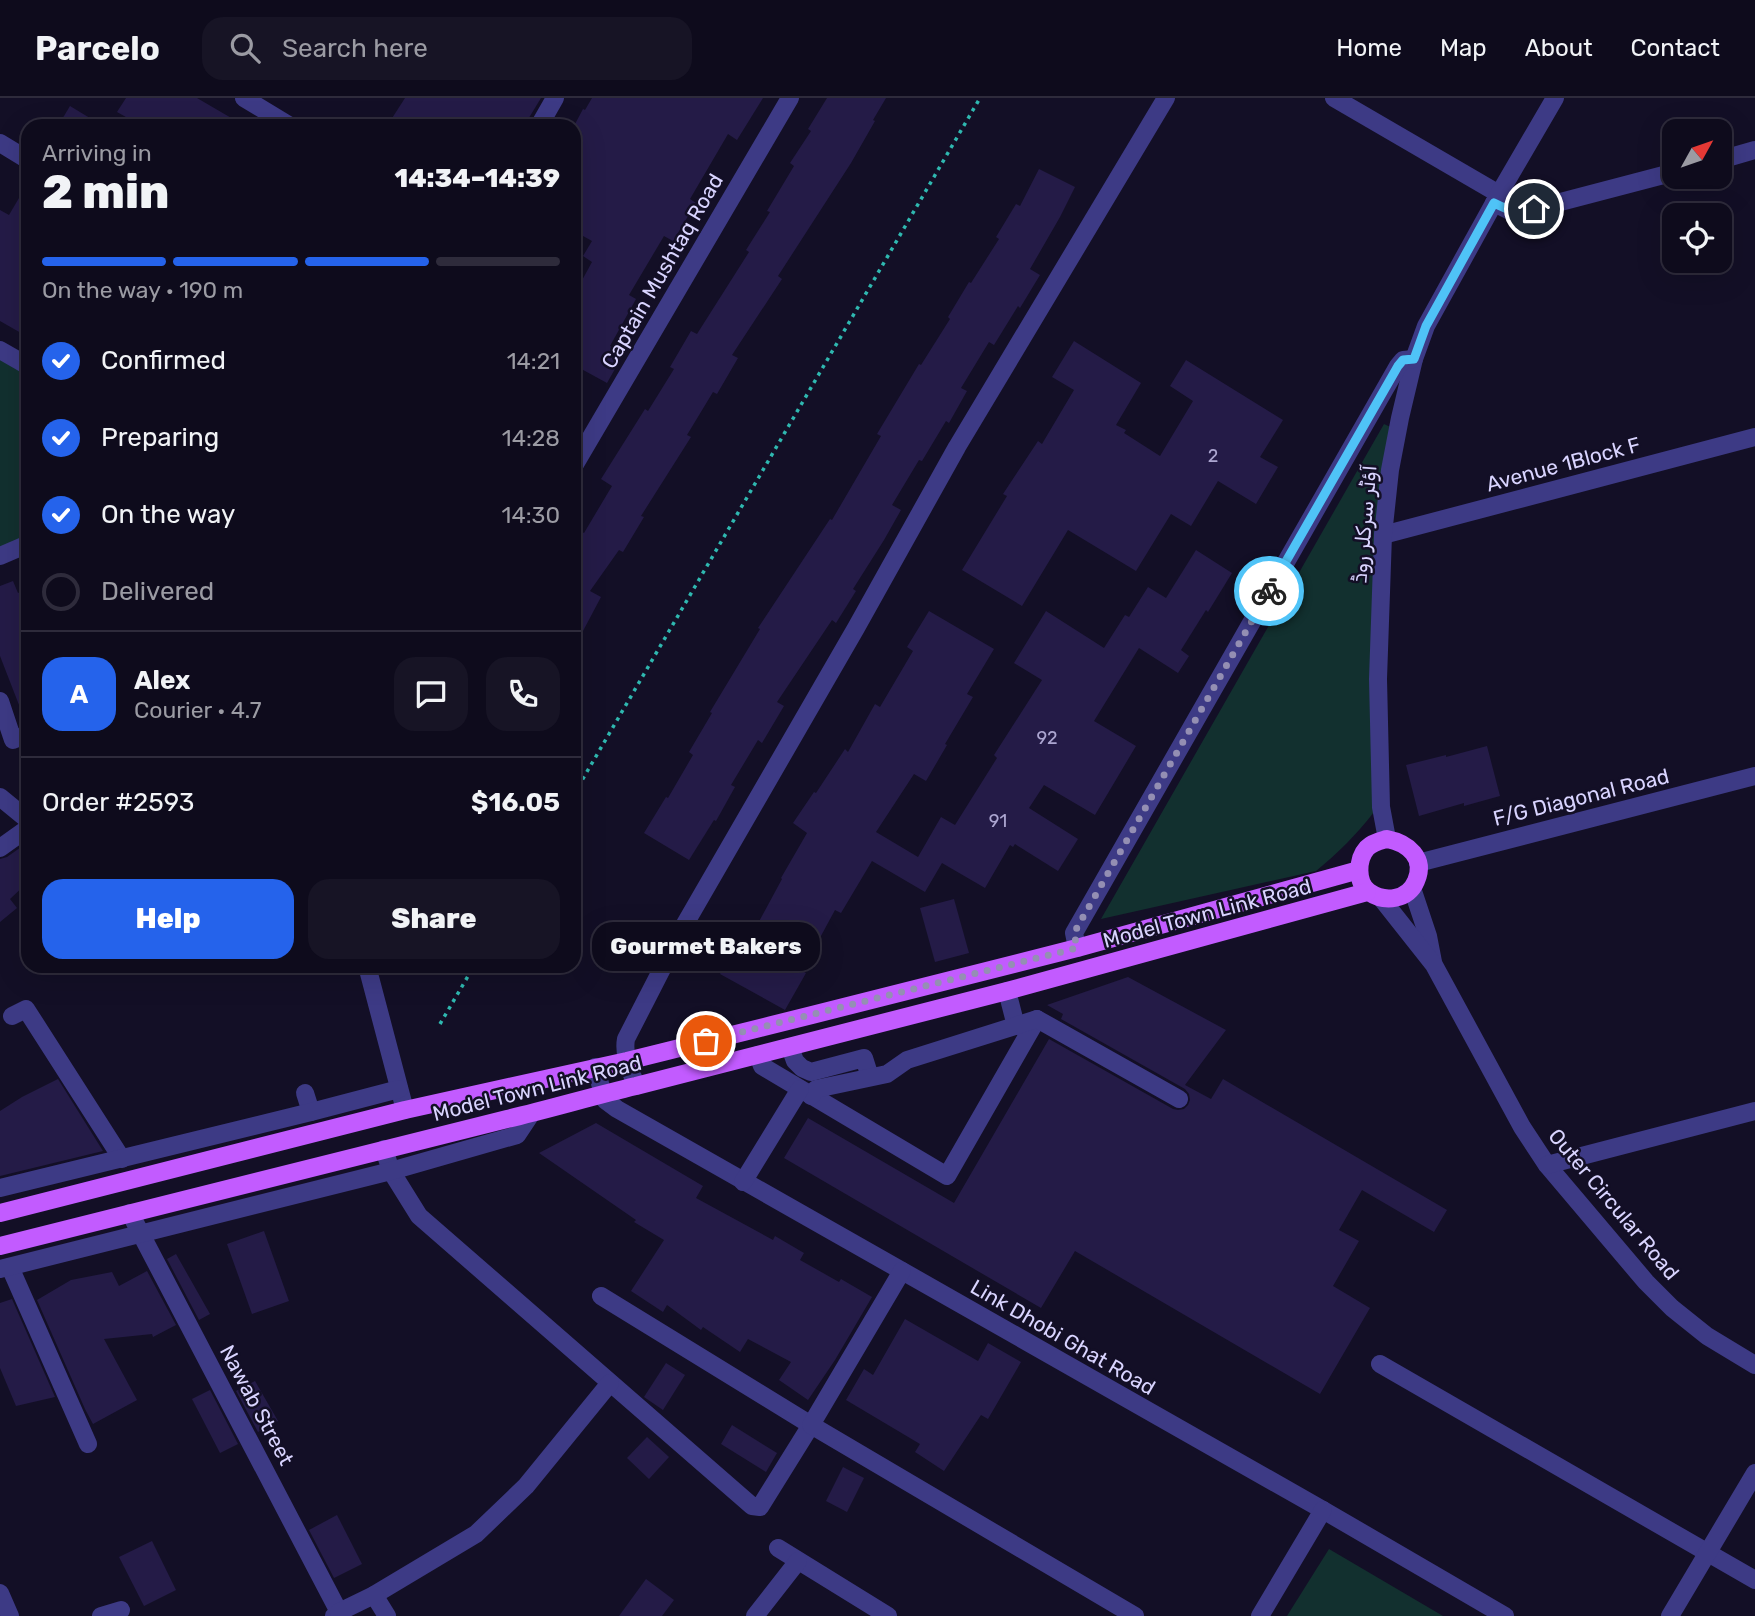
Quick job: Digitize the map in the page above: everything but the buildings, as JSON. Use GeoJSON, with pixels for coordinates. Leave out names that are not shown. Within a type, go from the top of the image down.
{"type":"FeatureCollection","features":[{"type":"Feature","properties":{"kind":"main road"},"geometry":{"type":"LineString","coordinates":[[1387,839],[1401,842],[1412,850],[1418,863],[1412,888],[1398,897],[1374,895],[1361,879],[1359,870],[1367,849],[1376,842],[1387,839]]}},
{"type":"Feature","properties":{"kind":"main road","name":"Model Town Link Road"},"geometry":{"type":"LineString","coordinates":[[0,1213],[405,1110],[627,1061],[1077,948],[1359,870]]}},
{"type":"Feature","properties":{"kind":"main road","name":"Model Town Link Road"},"geometry":{"type":"LineString","coordinates":[[0,1246],[531,1114],[1374,895]]}},
{"type":"Feature","properties":{"kind":"street"},"geometry":{"type":"LineString","coordinates":[[244,98],[278,119]]}},
{"type":"Feature","properties":{"kind":"street"},"geometry":{"type":"LineString","coordinates":[[543,119],[555,98]]}},
{"type":"Feature","properties":{"kind":"street","name":"Captain Mushtaq Road"},"geometry":{"type":"LineString","coordinates":[[581,454],[790,98]]}},
{"type":"Feature","properties":{"kind":"street"},"geometry":{"type":"LineString","coordinates":[[636,1087],[627,1061],[626,1039],[685,924],[957,447],[1166,98]]}},
{"type":"Feature","properties":{"kind":"street"},"geometry":{"type":"LineString","coordinates":[[1334,98],[1497,199],[1510,211],[1526,211],[1662,175]]}},
{"type":"Feature","properties":{"kind":"street","name":"آؤٹر سرکلر روڈ"},"geometry":{"type":"LineString","coordinates":[[1387,839],[1381,807],[1378,679],[1383,536],[1390,470],[1414,359],[1426,326],[1555,98]]}},
{"type":"Feature","properties":{"kind":"street"},"geometry":{"type":"LineString","coordinates":[[0,143],[21,156]]}},
{"type":"Feature","properties":{"kind":"street"},"geometry":{"type":"LineString","coordinates":[[1732,157],[1755,150]]}},
{"type":"Feature","properties":{"kind":"street"},"geometry":{"type":"LineString","coordinates":[[0,350],[21,362]]}},
{"type":"Feature","properties":{"kind":"street"},"geometry":{"type":"LineString","coordinates":[[1077,948],[1074,933],[1398,366],[1403,360],[1414,359]]}},
{"type":"Feature","properties":{"kind":"street","name":"Avenue 1Block F"},"geometry":{"type":"LineString","coordinates":[[1383,536],[1755,437]]}},
{"type":"Feature","properties":{"kind":"street"},"geometry":{"type":"LineString","coordinates":[[0,556],[21,547]]}},
{"type":"Feature","properties":{"kind":"street"},"geometry":{"type":"LineString","coordinates":[[0,701],[13,740],[21,737]]}},
{"type":"Feature","properties":{"kind":"street","name":"F/G Diagonal Road"},"geometry":{"type":"LineString","coordinates":[[1418,863],[1755,776]]}},
{"type":"Feature","properties":{"kind":"street"},"geometry":{"type":"LineString","coordinates":[[0,797],[21,814]]}},
{"type":"Feature","properties":{"kind":"street"},"geometry":{"type":"LineString","coordinates":[[0,848],[21,833]]}},
{"type":"Feature","properties":{"kind":"street","name":"Outer Circular Road"},"geometry":{"type":"LineString","coordinates":[[1412,888],[1428,936],[1434,965]]}},
{"type":"Feature","properties":{"kind":"street","name":"Outer Circular Road"},"geometry":{"type":"LineString","coordinates":[[1374,895],[1434,965],[1516,1115],[1547,1165],[1646,1282],[1672,1308],[1707,1336],[1755,1365]]}},
{"type":"Feature","properties":{"kind":"street"},"geometry":{"type":"LineString","coordinates":[[368,973],[405,1110]]}},
{"type":"Feature","properties":{"kind":"street"},"geometry":{"type":"LineString","coordinates":[[1007,991],[1016,1026]]}},
{"type":"Feature","properties":{"kind":"street"},"geometry":{"type":"LineString","coordinates":[[12,1016],[26,1009],[121,1159]]}},
{"type":"Feature","properties":{"kind":"street"},"geometry":{"type":"LineString","coordinates":[[758,1055],[762,1066],[947,1176],[1037,1019]]}},
{"type":"Feature","properties":{"kind":"street"},"geometry":{"type":"LineString","coordinates":[[743,1181],[805,1092],[887,1073],[907,1060],[1037,1019],[1179,1099]]}},
{"type":"Feature","properties":{"kind":"street"},"geometry":{"type":"LineString","coordinates":[[790,1047],[795,1061],[811,1072],[864,1058],[870,1077]]}},
{"type":"Feature","properties":{"kind":"street"},"geometry":{"type":"LineString","coordinates":[[596,1067],[603,1094]]}},
{"type":"Feature","properties":{"kind":"street"},"geometry":{"type":"LineString","coordinates":[[0,1188],[399,1089]]}},
{"type":"Feature","properties":{"kind":"street"},"geometry":{"type":"LineString","coordinates":[[305,1093],[311,1112]]}},
{"type":"Feature","properties":{"kind":"street","name":"Link Dhobi Ghat Road"},"geometry":{"type":"LineString","coordinates":[[603,1094],[605,1100],[617,1109],[1505,1616]]}},
{"type":"Feature","properties":{"kind":"street"},"geometry":{"type":"LineString","coordinates":[[1547,1165],[1755,1111]]}},
{"type":"Feature","properties":{"kind":"street"},"geometry":{"type":"LineString","coordinates":[[88,1444],[5,1268],[391,1171],[517,1135],[531,1114]]}},
{"type":"Feature","properties":{"kind":"street"},"geometry":{"type":"LineString","coordinates":[[384,1149],[391,1171],[419,1216],[752,1506],[761,1507],[902,1271]]}},
{"type":"Feature","properties":{"kind":"street","name":"Nawab Street"},"geometry":{"type":"LineString","coordinates":[[130,1213],[337,1614]]}},
{"type":"Feature","properties":{"kind":"street"},"geometry":{"type":"LineString","coordinates":[[601,1296],[1106,1609],[1135,1616]]}},
{"type":"Feature","properties":{"kind":"street"},"geometry":{"type":"LineString","coordinates":[[1380,1364],[1755,1580]]}},
{"type":"Feature","properties":{"kind":"street"},"geometry":{"type":"LineString","coordinates":[[337,1614],[476,1534],[526,1486],[610,1383]]}},
{"type":"Feature","properties":{"kind":"street"},"geometry":{"type":"LineString","coordinates":[[1670,1616],[1755,1473]]}},
{"type":"Feature","properties":{"kind":"street"},"geometry":{"type":"LineString","coordinates":[[1260,1616],[1323,1510]]}},
{"type":"Feature","properties":{"kind":"street"},"geometry":{"type":"LineString","coordinates":[[778,1548],[888,1616]]}},
{"type":"Feature","properties":{"kind":"street"},"geometry":{"type":"LineString","coordinates":[[755,1616],[799,1561]]}},
{"type":"Feature","properties":{"kind":"street"},"geometry":{"type":"LineString","coordinates":[[374,1595],[387,1616]]}},
{"type":"Feature","properties":{"kind":"street"},"geometry":{"type":"LineString","coordinates":[[101,1616],[121,1611]]}},
{"type":"Feature","properties":{"kind":"path"},"geometry":{"type":"LineString","coordinates":[[581,782],[980,98]]}},
{"type":"Feature","properties":{"kind":"path"},"geometry":{"type":"LineString","coordinates":[[440,1024],[470,973]]}},
{"type":"Feature","properties":{"kind":"green space"},"geometry":{"type":"Polygon","coordinates":[[[0,350],[21,362],[21,547],[0,556],[0,350]]]}},
{"type":"Feature","properties":{"kind":"green space"},"geometry":{"type":"Polygon","coordinates":[[[1384,424],[1399,431],[1378,516],[1374,812],[1316,871],[1101,919],[1384,424]]]}},
{"type":"Feature","properties":{"kind":"green space"},"geometry":{"type":"Polygon","coordinates":[[[1329,1549],[1443,1616],[1287,1616],[1329,1549]]]}},
{"type":"Feature","properties":{"kind":"way so far"},"geometry":{"type":"LineString","coordinates":[[706,1041],[1077,948],[1074,933],[1269,591]]}},
{"type":"Feature","properties":{"kind":"place","name":"Gourmet Bakers"},"geometry":{"type":"Point","coordinates":[706,1041]}},
{"type":"Feature","properties":{"kind":"route"},"geometry":{"type":"LineString","coordinates":[[1269,591],[1398,366],[1403,360],[1414,359],[1426,326],[1494,203],[1510,211],[1534,209]]}}]}
